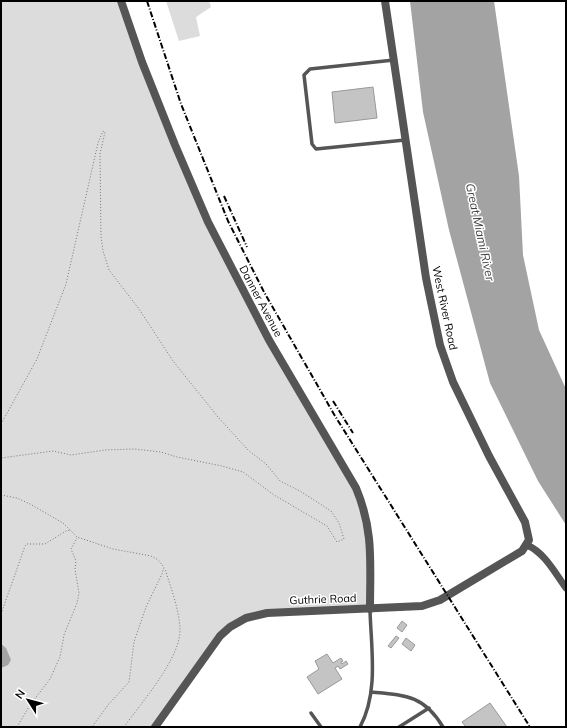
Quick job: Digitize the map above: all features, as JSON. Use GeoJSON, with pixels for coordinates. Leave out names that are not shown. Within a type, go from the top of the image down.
{"type":"FeatureCollection","features":[{"type":"Feature","properties":{"kind":"street","name":"Danner Avenue"},"geometry":{"type":"LineString","coordinates":[[121,1],[142,62],[175,145],[224,254],[269,340],[356,488],[364,507],[370,530],[370,609]]}},
{"type":"Feature","properties":{"kind":"street","name":"West River Road"},"geometry":{"type":"LineString","coordinates":[[385,1],[426,278],[442,351],[453,382],[478,434],[525,522],[529,534],[528,545]]}},
{"type":"Feature","properties":{"kind":"street","name":"Guthrie Road"},"geometry":{"type":"LineString","coordinates":[[155,727],[215,642],[235,623],[246,618],[278,612],[411,607],[440,600],[522,551],[528,545]]}},
{"type":"Feature","properties":{"kind":"street"},"geometry":{"type":"LineString","coordinates":[[528,545],[534,548],[546,560],[566,588]]}},
{"type":"Feature","properties":{"kind":"lane"},"geometry":{"type":"LineString","coordinates":[[394,60],[310,68],[304,75],[312,144],[316,149],[405,140]]}},
{"type":"Feature","properties":{"kind":"lane"},"geometry":{"type":"LineString","coordinates":[[360,727],[368,709],[371,692],[370,609]]}},
{"type":"Feature","properties":{"kind":"lane"},"geometry":{"type":"LineString","coordinates":[[371,692],[407,697],[429,708],[443,727]]}},
{"type":"Feature","properties":{"kind":"lane"},"geometry":{"type":"LineString","coordinates":[[399,727],[429,708]]}},
{"type":"Feature","properties":{"kind":"lane"},"geometry":{"type":"LineString","coordinates":[[311,713],[320,727]]}},
{"type":"Feature","properties":{"kind":"path"},"geometry":{"type":"LineString","coordinates":[[1,424],[37,359],[61,299],[69,275],[98,143],[103,131],[105,132],[100,154],[101,236],[103,251],[109,270],[173,360],[218,417],[248,450],[266,464],[277,478],[331,511],[339,523],[344,539],[337,542],[328,526],[274,495],[243,472],[222,466],[160,452],[134,449],[105,450],[71,455],[57,451],[1,458]]}},
{"type":"Feature","properties":{"kind":"path"},"geometry":{"type":"LineString","coordinates":[[1,495],[22,500],[60,521],[77,537],[113,549],[151,556],[157,559],[164,567],[179,622],[179,642],[169,663],[124,727]]}},
{"type":"Feature","properties":{"kind":"path"},"geometry":{"type":"LineString","coordinates":[[1,614],[25,546],[27,544],[45,544],[66,531],[71,530]]}},
{"type":"Feature","properties":{"kind":"path"},"geometry":{"type":"LineString","coordinates":[[17,727],[30,705],[50,679],[60,657],[64,635],[77,603],[79,593],[75,570],[76,561],[72,549],[77,537]]}},
{"type":"Feature","properties":{"kind":"path"},"geometry":{"type":"LineString","coordinates":[[92,727],[128,682],[132,647],[146,607],[164,567]]}},
{"type":"Feature","properties":{"kind":"shaded area"},"geometry":{"type":"Polygon","coordinates":[[[1,1],[121,1],[208,222],[364,507],[370,609],[277,612],[230,627],[155,727],[1,727],[1,1]]]}},
{"type":"Feature","properties":{"kind":"shaded area"},"geometry":{"type":"Polygon","coordinates":[[[166,1],[209,1],[211,7],[196,17],[200,36],[179,41],[166,1]]]}},
{"type":"Feature","properties":{"kind":"water","name":"Great Miami River"},"geometry":{"type":"Polygon","coordinates":[[[410,1],[494,1],[519,176],[523,255],[539,330],[566,389],[566,525],[538,481],[490,383],[449,230],[423,112],[410,1]]]}},
{"type":"Feature","properties":{"kind":"water"},"geometry":{"type":"Polygon","coordinates":[[[1,644],[6,648],[11,660],[8,665],[1,668],[1,644]]]}},
{"type":"Feature","properties":{"kind":"building"},"geometry":{"type":"Polygon","coordinates":[[[373,87],[377,118],[335,123],[332,92],[373,87]]]}},
{"type":"Feature","properties":{"kind":"building"},"geometry":{"type":"Polygon","coordinates":[[[402,621],[407,625],[402,632],[397,628],[402,621]]]}},
{"type":"Feature","properties":{"kind":"building"},"geometry":{"type":"Polygon","coordinates":[[[396,636],[399,638],[391,648],[388,646],[396,636]]]}},
{"type":"Feature","properties":{"kind":"building"},"geometry":{"type":"Polygon","coordinates":[[[406,638],[415,645],[411,651],[402,644],[406,638]]]}},
{"type":"Feature","properties":{"kind":"building"},"geometry":{"type":"Polygon","coordinates":[[[327,654],[333,663],[341,658],[343,661],[341,662],[342,664],[346,661],[348,664],[340,669],[338,666],[335,668],[342,679],[318,694],[307,677],[319,669],[315,661],[327,654]]]}},
{"type":"Feature","properties":{"kind":"building"},"geometry":{"type":"Polygon","coordinates":[[[490,703],[507,727],[466,727],[462,722],[490,703]]]}},
{"type":"Feature","properties":{"kind":"railway"},"geometry":{"type":"LineString","coordinates":[[147,1],[181,104],[228,221],[264,292],[335,416],[530,727]]}},
{"type":"Feature","properties":{"kind":"railway"},"geometry":{"type":"LineString","coordinates":[[224,196],[247,247]]}},
{"type":"Feature","properties":{"kind":"railway"},"geometry":{"type":"LineString","coordinates":[[333,401],[353,433]]}}]}
